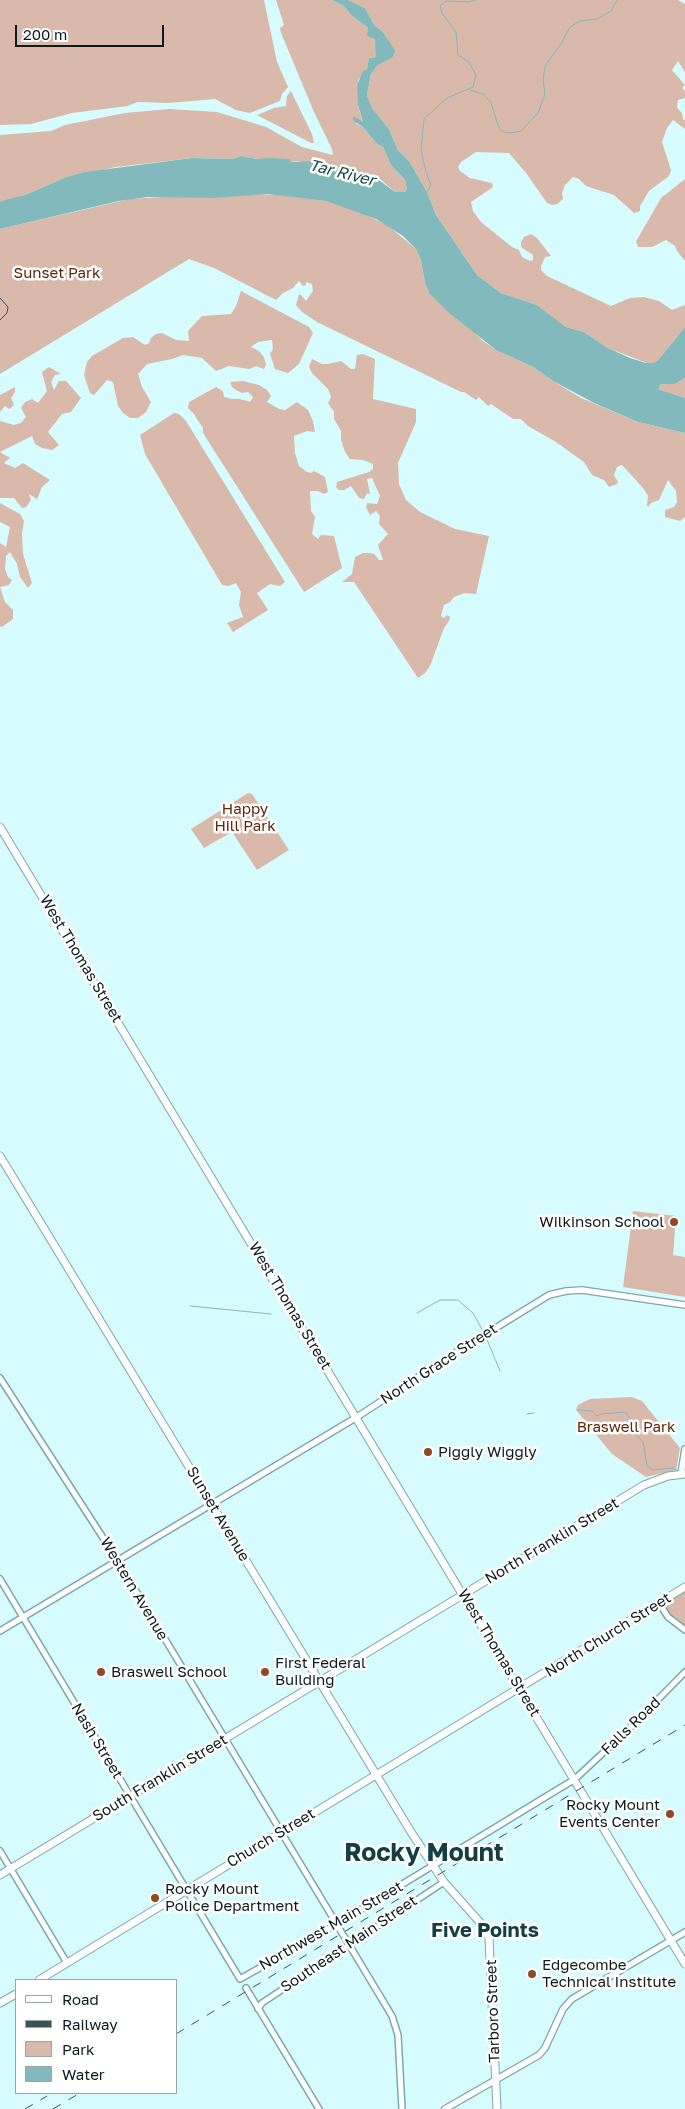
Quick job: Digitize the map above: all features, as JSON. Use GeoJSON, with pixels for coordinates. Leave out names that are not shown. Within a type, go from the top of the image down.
{"type":"FeatureCollection","features":[{"type":"Feature","properties":{"kind":"main road","name":"West Thomas Street"},"geometry":{"type":"LineString","coordinates":[[0,826],[685,1964]]}},
{"type":"Feature","properties":{"kind":"main road","name":"Sunset Avenue"},"geometry":{"type":"LineString","coordinates":[[0,1156],[434,1869]]}},
{"type":"Feature","properties":{"kind":"main road","name":"North Grace Street"},"geometry":{"type":"LineString","coordinates":[[212,1504],[357,1417],[455,1352],[549,1295],[582,1290],[685,1305]]}},
{"type":"Feature","properties":{"kind":"main road"},"geometry":{"type":"LineString","coordinates":[[683,1474],[685,1449]]}},
{"type":"Feature","properties":{"kind":"main road","name":"North Franklin Street"},"geometry":{"type":"LineString","coordinates":[[320,1681],[644,1485],[654,1480],[683,1474]]}},
{"type":"Feature","properties":{"kind":"main road","name":"North Church Street"},"geometry":{"type":"LineString","coordinates":[[376,1775],[685,1587]]}},
{"type":"Feature","properties":{"kind":"main road","name":"South Franklin Street"},"geometry":{"type":"LineString","coordinates":[[0,1875],[320,1681]]}},
{"type":"Feature","properties":{"kind":"main road","name":"Church Street"},"geometry":{"type":"LineString","coordinates":[[41,1979],[376,1775]]}},
{"type":"Feature","properties":{"kind":"main road","name":"Tarboro Street"},"geometry":{"type":"LineString","coordinates":[[434,1869],[485,1928],[489,1938],[497,2109]]}},
{"type":"Feature","properties":{"kind":"main road"},"geometry":{"type":"LineString","coordinates":[[445,2109],[539,2055],[545,2048],[563,2008],[572,1999],[685,1932]]}},
{"type":"Feature","properties":{"kind":"main road"},"geometry":{"type":"LineString","coordinates":[[0,2004],[15,1995]]}},
{"type":"Feature","properties":{"kind":"street","name":"Western Avenue"},"geometry":{"type":"LineString","coordinates":[[0,1378],[118,1561],[341,1930],[396,2025],[402,2109]]}},
{"type":"Feature","properties":{"kind":"street"},"geometry":{"type":"LineString","coordinates":[[0,1631],[212,1504]]}},
{"type":"Feature","properties":{"kind":"street","name":"Nash Street"},"geometry":{"type":"LineString","coordinates":[[0,1579],[240,1979]]}},
{"type":"Feature","properties":{"kind":"street"},"geometry":{"type":"LineString","coordinates":[[659,1603],[668,1617],[685,1630]]}},
{"type":"Feature","properties":{"kind":"street","name":"Falls Road"},"geometry":{"type":"LineString","coordinates":[[575,1779],[685,1672]]}},
{"type":"Feature","properties":{"kind":"street","name":"Northwest Main Street"},"geometry":{"type":"LineString","coordinates":[[240,1979],[434,1869],[575,1779]]}},
{"type":"Feature","properties":{"kind":"street"},"geometry":{"type":"LineString","coordinates":[[0,1852],[67,1963]]}},
{"type":"Feature","properties":{"kind":"street","name":"Southeast Main Street"},"geometry":{"type":"LineString","coordinates":[[258,2009],[262,2003],[348,1944],[444,1882]]}},
{"type":"Feature","properties":{"kind":"street"},"geometry":{"type":"LineString","coordinates":[[246,1988],[319,2109]]}},
{"type":"Feature","properties":{"kind":"green space"},"geometry":{"type":"Polygon","coordinates":[[[0,0],[264,0],[277,62],[288,87],[282,94],[280,101],[250,113],[236,110],[215,99],[169,103],[137,102],[128,106],[72,113],[31,124],[0,125],[0,0]]]}},
{"type":"Feature","properties":{"kind":"green space"},"geometry":{"type":"Polygon","coordinates":[[[276,0],[332,0],[344,6],[351,15],[368,28],[375,39],[377,54],[376,57],[369,58],[367,69],[358,80],[358,105],[363,123],[355,123],[363,127],[377,144],[383,147],[391,165],[405,180],[407,189],[405,192],[395,192],[380,179],[359,172],[343,170],[330,163],[323,166],[298,161],[291,162],[288,159],[257,159],[241,156],[233,159],[192,158],[116,167],[64,178],[25,195],[0,202],[0,135],[51,131],[65,125],[125,113],[170,109],[217,112],[266,127],[302,147],[333,155],[281,33],[280,28],[284,25],[276,0]]]}},
{"type":"Feature","properties":{"kind":"green space"},"geometry":{"type":"Polygon","coordinates":[[[348,0],[678,0],[685,4],[685,72],[678,61],[672,70],[685,85],[682,88],[685,91],[685,98],[678,100],[677,108],[682,113],[683,120],[685,120],[685,129],[673,120],[667,128],[662,142],[671,170],[669,176],[649,191],[640,206],[640,211],[634,213],[614,195],[586,186],[579,179],[573,177],[565,185],[562,193],[563,199],[557,204],[547,203],[509,153],[476,152],[461,162],[458,167],[460,171],[470,178],[492,183],[493,187],[471,202],[473,211],[481,222],[512,247],[519,250],[522,257],[530,261],[533,260],[533,255],[521,247],[521,242],[524,237],[531,234],[537,238],[551,256],[545,257],[541,266],[541,270],[547,276],[611,306],[630,298],[644,297],[659,301],[672,310],[685,305],[685,327],[659,359],[654,363],[647,363],[608,348],[584,332],[566,327],[537,305],[501,293],[477,275],[436,215],[427,192],[409,161],[398,150],[389,129],[372,108],[367,95],[371,74],[378,65],[392,58],[388,41],[383,32],[374,25],[365,8],[348,0]]]}},
{"type":"Feature","properties":{"kind":"green space"},"geometry":{"type":"Polygon","coordinates":[[[291,91],[312,134],[314,143],[257,115],[274,108],[286,106],[287,96],[291,91]]]}},
{"type":"Feature","properties":{"kind":"green space"},"geometry":{"type":"Polygon","coordinates":[[[685,179],[685,261],[675,246],[666,240],[652,247],[638,247],[636,241],[661,198],[685,179]]]}},
{"type":"Feature","properties":{"kind":"green space","name":"Sunset Park"},"geometry":{"type":"Polygon","coordinates":[[[254,194],[280,195],[326,201],[362,213],[387,225],[416,249],[421,260],[425,283],[483,341],[496,350],[533,367],[581,398],[638,422],[685,433],[685,517],[680,521],[665,517],[665,510],[674,507],[677,502],[676,491],[668,480],[659,500],[651,503],[648,507],[648,496],[622,465],[617,467],[614,475],[618,482],[617,484],[609,487],[604,480],[592,475],[584,462],[556,442],[528,426],[521,419],[513,419],[491,404],[488,406],[479,397],[476,400],[464,392],[317,322],[302,312],[296,305],[299,294],[306,301],[313,291],[312,284],[306,282],[306,285],[303,286],[299,281],[293,288],[283,293],[276,300],[214,268],[189,259],[0,374],[0,229],[130,199],[179,196],[214,198],[254,194]]]}},
{"type":"Feature","properties":{"kind":"green space"},"geometry":{"type":"Polygon","coordinates":[[[241,291],[309,327],[313,333],[299,364],[288,373],[275,369],[270,354],[273,349],[272,340],[258,342],[251,347],[259,351],[264,357],[266,365],[264,369],[256,366],[249,369],[229,366],[216,371],[202,358],[183,355],[147,364],[138,374],[142,387],[151,402],[146,412],[138,418],[130,418],[118,406],[113,382],[107,380],[94,395],[90,393],[84,375],[87,362],[92,356],[123,338],[133,337],[145,345],[156,334],[162,333],[176,340],[189,341],[188,331],[202,316],[231,314],[241,291]]]}},
{"type":"Feature","properties":{"kind":"green space"},"geometry":{"type":"Polygon","coordinates":[[[363,354],[375,359],[373,399],[416,409],[416,422],[398,463],[399,484],[406,500],[420,512],[455,529],[489,536],[476,594],[465,593],[454,597],[444,605],[441,616],[444,618],[447,615],[450,617],[449,621],[444,628],[430,666],[418,678],[354,582],[342,582],[352,574],[355,557],[363,553],[370,553],[374,554],[379,560],[383,560],[378,545],[388,534],[379,524],[380,516],[376,511],[370,515],[366,507],[367,503],[377,504],[380,496],[372,478],[367,479],[370,494],[367,493],[364,499],[359,498],[351,486],[344,490],[339,490],[336,487],[337,482],[369,472],[373,469],[373,464],[363,460],[350,459],[345,452],[341,440],[341,431],[334,419],[334,412],[328,403],[331,397],[328,389],[312,373],[309,367],[312,359],[322,364],[341,361],[351,369],[355,369],[357,355],[363,354]]]}},
{"type":"Feature","properties":{"kind":"green space"},"geometry":{"type":"Polygon","coordinates":[[[49,367],[61,374],[55,375],[51,382],[54,390],[59,381],[66,381],[81,398],[71,412],[62,414],[48,432],[59,445],[52,450],[42,448],[35,444],[32,436],[0,452],[0,421],[14,425],[21,423],[26,417],[21,408],[25,402],[32,399],[38,403],[47,391],[42,372],[49,367]]]}},
{"type":"Feature","properties":{"kind":"green space"},"geometry":{"type":"Polygon","coordinates":[[[685,378],[685,398],[658,389],[661,384],[675,384],[685,378]]]}},
{"type":"Feature","properties":{"kind":"green space"},"geometry":{"type":"Polygon","coordinates":[[[243,381],[259,385],[267,390],[271,396],[267,402],[279,409],[285,410],[297,402],[308,410],[313,421],[315,432],[307,431],[294,436],[295,453],[299,466],[307,472],[311,473],[314,471],[325,477],[328,492],[324,494],[318,491],[310,491],[311,511],[315,517],[312,534],[318,539],[321,535],[334,536],[342,568],[304,592],[203,433],[203,428],[188,408],[189,402],[216,387],[223,391],[224,397],[250,402],[253,397],[248,392],[242,393],[236,390],[230,382],[243,381]]]}},
{"type":"Feature","properties":{"kind":"green space"},"geometry":{"type":"Polygon","coordinates":[[[15,387],[15,392],[11,398],[14,405],[9,409],[5,406],[0,412],[0,395],[15,387]]]}},
{"type":"Feature","properties":{"kind":"green space"},"geometry":{"type":"Polygon","coordinates":[[[174,413],[179,414],[186,421],[285,582],[280,586],[270,584],[257,593],[268,610],[233,632],[227,623],[243,617],[239,605],[241,592],[236,583],[229,586],[222,585],[145,454],[140,435],[174,413]]]}},
{"type":"Feature","properties":{"kind":"green space"},"geometry":{"type":"Polygon","coordinates":[[[0,452],[10,458],[4,463],[15,468],[23,463],[50,480],[42,487],[37,499],[29,494],[31,500],[26,507],[22,508],[14,498],[0,498],[0,452]]]}},
{"type":"Feature","properties":{"kind":"green space"},"geometry":{"type":"Polygon","coordinates":[[[0,503],[20,514],[24,521],[22,533],[23,554],[32,583],[28,588],[20,577],[17,564],[10,552],[6,556],[5,569],[8,577],[12,580],[9,585],[0,587],[0,543],[6,547],[10,527],[0,522],[0,503]]]}},
{"type":"Feature","properties":{"kind":"green space"},"geometry":{"type":"Polygon","coordinates":[[[0,587],[5,602],[13,610],[13,619],[2,627],[0,626],[0,587]]]}},
{"type":"Feature","properties":{"kind":"green space","name":"Happy Hill Park"},"geometry":{"type":"Polygon","coordinates":[[[248,793],[252,794],[289,850],[257,870],[232,832],[204,848],[191,829],[248,793]]]}},
{"type":"Feature","properties":{"kind":"green space"},"geometry":{"type":"Polygon","coordinates":[[[633,1211],[676,1216],[673,1255],[685,1257],[685,1297],[623,1287],[633,1211]]]}},
{"type":"Feature","properties":{"kind":"green space","name":"Braswell Park"},"geometry":{"type":"Polygon","coordinates":[[[632,1397],[642,1401],[680,1448],[676,1470],[646,1477],[612,1454],[576,1410],[578,1405],[590,1399],[632,1397]]]}},
{"type":"Feature","properties":{"kind":"green space"},"geometry":{"type":"Polygon","coordinates":[[[685,1591],[685,1627],[665,1607],[667,1602],[685,1591]]]}},
{"type":"Feature","properties":{"kind":"water","name":"Tar River"},"geometry":{"type":"Polygon","coordinates":[[[332,0],[348,0],[365,8],[374,25],[383,32],[395,51],[392,58],[378,65],[371,74],[367,95],[372,108],[389,129],[398,150],[409,161],[427,192],[436,215],[477,275],[501,293],[537,305],[566,327],[584,332],[608,348],[646,363],[654,363],[659,359],[685,327],[685,378],[675,384],[661,384],[658,389],[685,398],[685,433],[638,422],[594,403],[553,381],[533,367],[496,350],[448,312],[430,294],[425,283],[421,260],[416,249],[403,236],[376,219],[326,201],[267,194],[214,198],[148,197],[119,201],[0,229],[0,202],[25,195],[64,178],[85,172],[192,158],[233,159],[241,156],[257,159],[289,159],[291,162],[312,161],[323,166],[330,163],[343,170],[372,175],[395,192],[405,192],[407,189],[405,180],[391,165],[383,147],[377,144],[353,118],[355,117],[363,122],[358,105],[357,85],[363,71],[367,69],[369,58],[376,57],[375,39],[367,36],[368,28],[351,15],[344,6],[332,0]]]}},
{"type":"Feature","properties":{"kind":"waterway"},"geometry":{"type":"LineString","coordinates":[[427,192],[431,185],[421,150],[424,119],[447,98],[473,87],[476,75],[469,62],[458,55],[456,32],[442,13],[440,6],[446,1],[469,2],[476,0]]}},
{"type":"Feature","properties":{"kind":"waterway"},"geometry":{"type":"LineString","coordinates":[[470,90],[483,94],[491,103],[499,128],[503,132],[521,131],[538,113],[545,94],[543,80],[545,66],[561,44],[570,27],[580,21],[597,19],[611,11],[617,0]]}},
{"type":"Feature","properties":{"kind":"waterway"},"geometry":{"type":"LineString","coordinates":[[417,1313],[440,1300],[458,1300],[473,1313],[484,1333]]}},
{"type":"Feature","properties":{"kind":"waterway"},"geometry":{"type":"LineString","coordinates":[[190,1306],[271,1314]]}},
{"type":"Feature","properties":{"kind":"waterway"},"geometry":{"type":"LineString","coordinates":[[486,1337],[500,1371]]}},
{"type":"Feature","properties":{"kind":"waterway"},"geometry":{"type":"LineString","coordinates":[[578,1410],[592,1411],[597,1416],[625,1412],[634,1423],[637,1436],[643,1442],[647,1466],[653,1470],[673,1468],[678,1471]]}},
{"type":"Feature","properties":{"kind":"waterway"},"geometry":{"type":"LineString","coordinates":[[527,1414],[534,1413]]}},
{"type":"Feature","properties":{"kind":"tram line"},"geometry":{"type":"LineString","coordinates":[[0,298],[8,307],[7,313],[0,320]]}},
{"type":"Feature","properties":{"kind":"railway"},"geometry":{"type":"LineString","coordinates":[[178,2033],[685,1725]]}},
{"type":"Feature","properties":{"kind":"railway"},"geometry":{"type":"LineString","coordinates":[[53,2109],[78,2094]]}},
{"type":"Feature","properties":{"kind":"railway"},"geometry":{"type":"LineString","coordinates":[[25,2109],[47,2096]]}},
{"type":"Feature","properties":{"kind":"place","name":"Wilkinson School"},"geometry":{"type":"Point","coordinates":[674,1222]}},
{"type":"Feature","properties":{"kind":"place","name":"Piggly Wiggly"},"geometry":{"type":"Point","coordinates":[428,1452]}},
{"type":"Feature","properties":{"kind":"place","name":"Braswell School"},"geometry":{"type":"Point","coordinates":[101,1672]}},
{"type":"Feature","properties":{"kind":"place","name":"First Federal Building"},"geometry":{"type":"Point","coordinates":[265,1672]}},
{"type":"Feature","properties":{"kind":"place","name":"Rocky Mount Events Center"},"geometry":{"type":"Point","coordinates":[670,1814]}},
{"type":"Feature","properties":{"kind":"place","name":"Rocky Mount Police Department"},"geometry":{"type":"Point","coordinates":[155,1898]}},
{"type":"Feature","properties":{"kind":"place","name":"Edgecombe Technical Institute"},"geometry":{"type":"Point","coordinates":[532,1974]}},
{"type":"Feature","properties":{"kind":"district","name":"Rocky Mount"},"geometry":{"type":"Point","coordinates":[424,1853]}},
{"type":"Feature","properties":{"kind":"district","name":"Five Points"},"geometry":{"type":"Point","coordinates":[485,1931]}}]}
